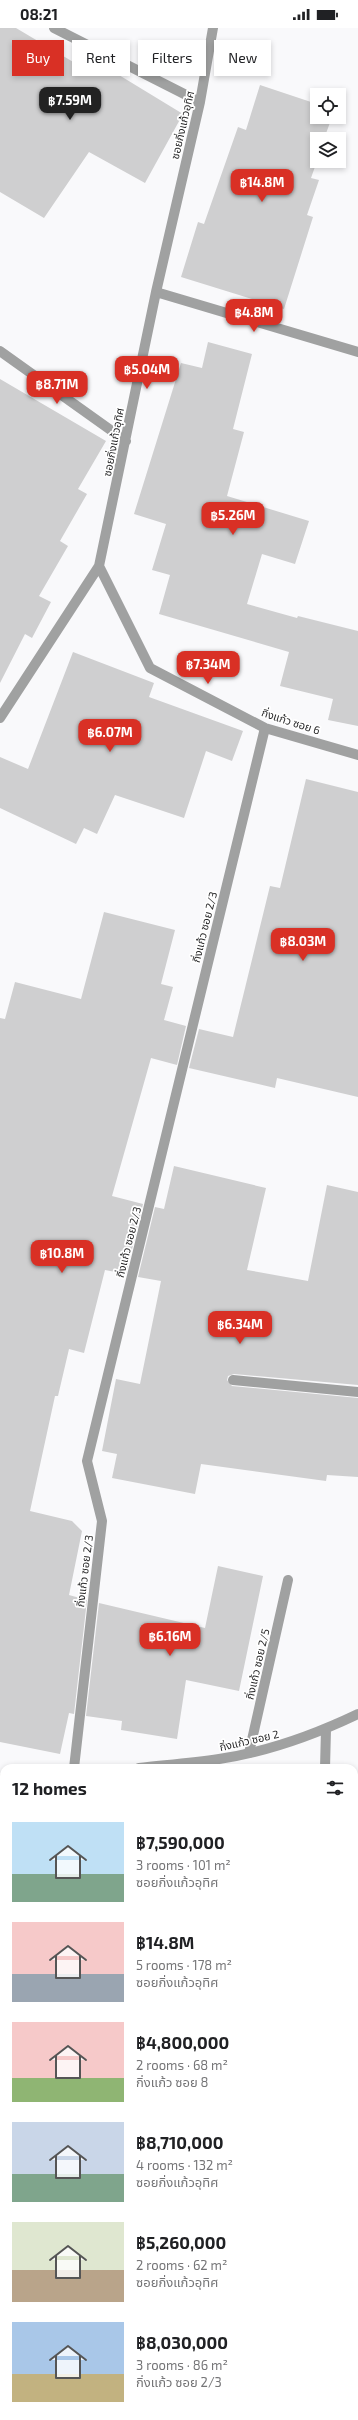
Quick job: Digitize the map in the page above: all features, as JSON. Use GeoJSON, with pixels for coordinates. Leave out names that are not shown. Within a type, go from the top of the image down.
{"type":"FeatureCollection","features":[{"type":"Feature","properties":{"kind":"street"},"geometry":{"type":"LineString","coordinates":[[54,28],[200,102]]}},
{"type":"Feature","properties":{"kind":"street","name":"ซอยกิ่งแก้วอุทิศ"},"geometry":{"type":"LineString","coordinates":[[0,718],[99,566],[156,292],[200,102],[213,28]]}},
{"type":"Feature","properties":{"kind":"street"},"geometry":{"type":"LineString","coordinates":[[156,292],[358,352]]}},
{"type":"Feature","properties":{"kind":"street"},"geometry":{"type":"LineString","coordinates":[[0,350],[126,441]]}},
{"type":"Feature","properties":{"kind":"street","name":"กิ่งแก้ว ซอย 6"},"geometry":{"type":"LineString","coordinates":[[99,566],[150,668],[265,728],[358,755]]}},
{"type":"Feature","properties":{"kind":"street","name":"กิ่งแก้ว ซอย 2/3"},"geometry":{"type":"LineString","coordinates":[[74,1764],[102,1521],[87,1461],[265,728]]}},
{"type":"Feature","properties":{"kind":"street"},"geometry":{"type":"LineString","coordinates":[[233,1380],[358,1392]]}},
{"type":"Feature","properties":{"kind":"street","name":"กิ่งแก้ว ซอย 2/5"},"geometry":{"type":"LineString","coordinates":[[249,1753],[288,1580]]}},
{"type":"Feature","properties":{"kind":"street","name":"กิ่งแก้ว ซอย 2"},"geometry":{"type":"LineString","coordinates":[[175,1764],[219,1759],[279,1746],[326,1729],[358,1714]]}},
{"type":"Feature","properties":{"kind":"street"},"geometry":{"type":"LineString","coordinates":[[325,1764],[326,1729]]}},
{"type":"Feature","properties":{"kind":"building"},"geometry":{"type":"Polygon","coordinates":[[[0,28],[16,28],[36,40],[12,40],[12,76],[64,76],[64,57],[72,61],[72,76],[121,76],[183,114],[145,183],[89,152],[44,218],[0,192],[0,28]]]}},
{"type":"Feature","properties":{"kind":"building"},"geometry":{"type":"Polygon","coordinates":[[[260,85],[310,102],[310,124],[329,124],[327,132],[310,132],[310,168],[315,168],[311,178],[319,180],[307,215],[313,217],[284,309],[181,277],[198,222],[204,224],[238,127],[246,130],[260,85]]]}},
{"type":"Feature","properties":{"kind":"building"},"geometry":{"type":"Polygon","coordinates":[[[208,342],[252,354],[233,429],[244,432],[227,496],[309,521],[295,564],[262,554],[247,604],[297,618],[298,616],[358,631],[358,726],[328,720],[333,699],[280,686],[289,652],[159,614],[170,575],[152,570],[166,524],[134,514],[181,363],[202,368],[208,342]]]}},
{"type":"Feature","properties":{"kind":"building"},"geometry":{"type":"Polygon","coordinates":[[[0,379],[106,441],[78,489],[87,494],[60,541],[68,546],[39,596],[51,602],[32,638],[25,634],[0,683],[0,379]]]}},
{"type":"Feature","properties":{"kind":"building"},"geometry":{"type":"Polygon","coordinates":[[[73,652],[154,683],[149,697],[243,731],[232,761],[206,751],[184,818],[115,795],[97,834],[84,828],[76,844],[0,808],[0,757],[28,769],[73,652]]]}},
{"type":"Feature","properties":{"kind":"building"},"geometry":{"type":"Polygon","coordinates":[[[306,779],[358,792],[358,1097],[277,1078],[275,1088],[189,1068],[199,1029],[233,1037],[270,886],[280,888],[306,779]]]}},
{"type":"Feature","properties":{"kind":"building"},"geometry":{"type":"Polygon","coordinates":[[[104,912],[175,930],[161,984],[173,987],[164,1020],[186,1026],[177,1065],[151,1058],[112,1196],[143,1204],[126,1274],[105,1270],[84,1353],[69,1349],[58,1396],[55,1396],[30,1511],[72,1521],[82,1531],[69,1595],[87,1600],[74,1714],[69,1713],[60,1754],[0,1742],[0,1018],[5,1019],[15,982],[81,999],[104,912]]]}},
{"type":"Feature","properties":{"kind":"building"},"geometry":{"type":"Polygon","coordinates":[[[174,1166],[266,1188],[247,1270],[308,1281],[327,1185],[358,1192],[358,1385],[234,1374],[228,1376],[227,1380],[232,1386],[358,1398],[358,1477],[327,1475],[326,1481],[201,1464],[195,1494],[112,1478],[117,1454],[102,1451],[116,1379],[140,1384],[161,1281],[138,1277],[155,1207],[164,1209],[174,1166]]]}},
{"type":"Feature","properties":{"kind":"building"},"geometry":{"type":"Polygon","coordinates":[[[218,1566],[263,1576],[239,1691],[186,1680],[177,1739],[121,1730],[122,1721],[86,1716],[99,1603],[205,1628],[218,1566]]]}}]}
